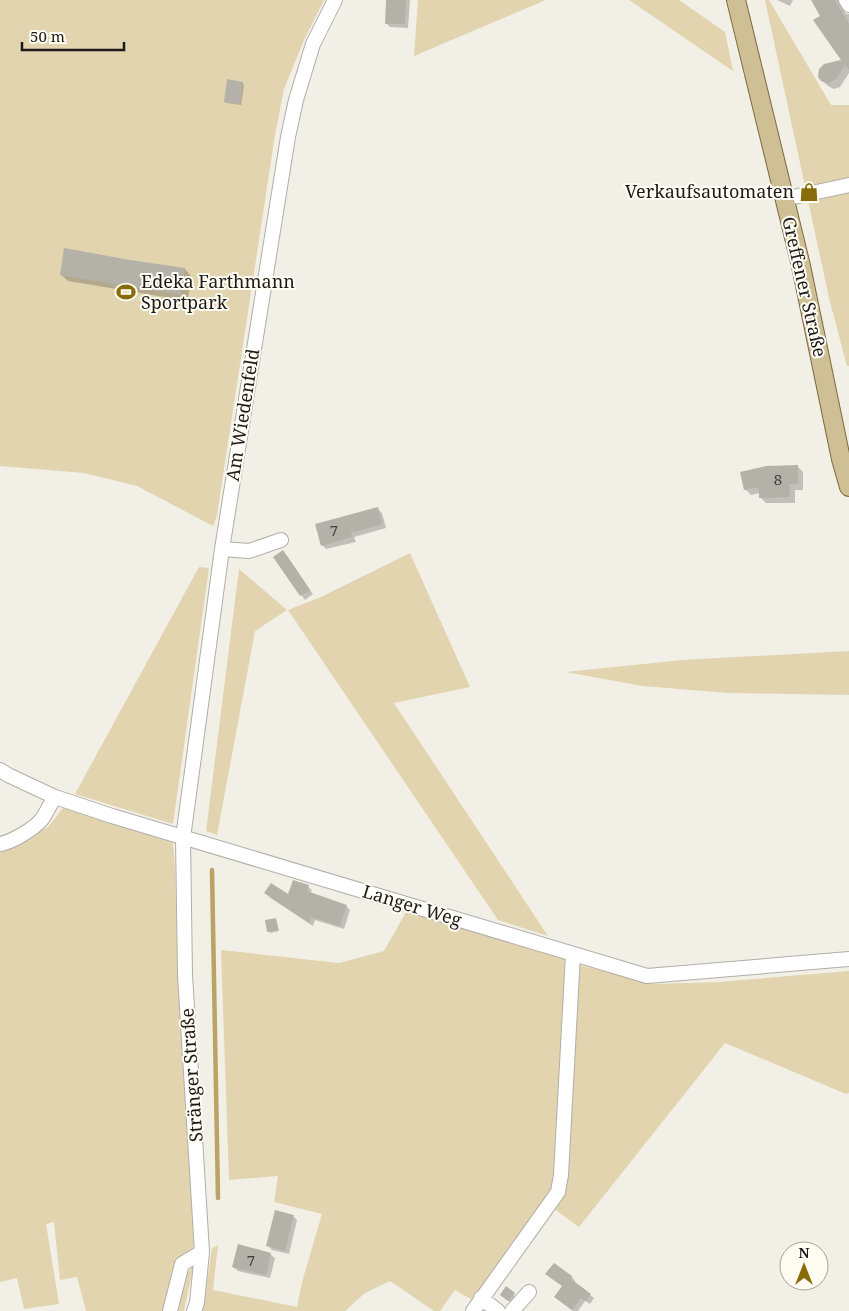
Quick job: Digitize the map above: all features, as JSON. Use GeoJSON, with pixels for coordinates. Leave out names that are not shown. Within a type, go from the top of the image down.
{"type":"FeatureCollection","features":[{"type":"Feature","properties":{"kind":"main road","name":"Greffener Straße"},"geometry":{"type":"LineString","coordinates":[[736,0],[801,266],[841,459],[849,487]]}},
{"type":"Feature","properties":{"kind":"street","name":"Am Wiedenfeld"},"geometry":{"type":"LineString","coordinates":[[183,838],[222,549],[288,137],[296,100],[313,44],[335,0]]}},
{"type":"Feature","properties":{"kind":"street"},"geometry":{"type":"LineString","coordinates":[[846,0],[849,5]]}},
{"type":"Feature","properties":{"kind":"street"},"geometry":{"type":"LineString","coordinates":[[784,199],[849,185]]}},
{"type":"Feature","properties":{"kind":"street"},"geometry":{"type":"LineString","coordinates":[[222,549],[249,551],[281,540]]}},
{"type":"Feature","properties":{"kind":"street"},"geometry":{"type":"LineString","coordinates":[[0,770],[55,797],[42,819],[30,829],[0,844]]}},
{"type":"Feature","properties":{"kind":"street","name":"Langer Weg"},"geometry":{"type":"LineString","coordinates":[[55,797],[183,838],[647,976],[849,959]]}},
{"type":"Feature","properties":{"kind":"street","name":"Stränger Straße"},"geometry":{"type":"LineString","coordinates":[[183,838],[185,975],[202,1252],[197,1303],[194,1311]]}},
{"type":"Feature","properties":{"kind":"street"},"geometry":{"type":"LineString","coordinates":[[473,1311],[558,1192],[561,1175],[573,954]]}},
{"type":"Feature","properties":{"kind":"street"},"geometry":{"type":"LineString","coordinates":[[170,1311],[182,1264],[202,1252]]}},
{"type":"Feature","properties":{"kind":"street"},"geometry":{"type":"LineString","coordinates":[[512,1311],[530,1292]]}},
{"type":"Feature","properties":{"kind":"street"},"geometry":{"type":"LineString","coordinates":[[481,1298],[498,1311]]}},
{"type":"Feature","properties":{"kind":"shaded area","name":"Edeka Farthmann Sportpark"},"geometry":{"type":"Polygon","coordinates":[[[0,0],[324,0],[304,40],[284,89],[275,135],[217,515],[213,526],[137,486],[84,473],[0,466],[0,0]]]}},
{"type":"Feature","properties":{"kind":"shaded area"},"geometry":{"type":"Polygon","coordinates":[[[418,0],[546,0],[414,56],[418,0]]]}},
{"type":"Feature","properties":{"kind":"shaded area"},"geometry":{"type":"Polygon","coordinates":[[[629,0],[679,0],[725,32],[733,71],[629,0]]]}},
{"type":"Feature","properties":{"kind":"shaded area"},"geometry":{"type":"Polygon","coordinates":[[[765,0],[769,0],[831,105],[849,105],[849,366],[847,366],[829,298],[765,0]]]}},
{"type":"Feature","properties":{"kind":"shaded area"},"geometry":{"type":"Polygon","coordinates":[[[410,553],[470,687],[394,703],[548,936],[498,920],[288,610],[321,597],[410,553]]]}},
{"type":"Feature","properties":{"kind":"shaded area"},"geometry":{"type":"Polygon","coordinates":[[[199,567],[209,568],[173,824],[75,794],[199,567]]]}},
{"type":"Feature","properties":{"kind":"shaded area"},"geometry":{"type":"Polygon","coordinates":[[[239,569],[287,610],[255,631],[217,835],[206,831],[239,569]]]}},
{"type":"Feature","properties":{"kind":"shaded area"},"geometry":{"type":"Polygon","coordinates":[[[849,651],[849,695],[728,693],[642,686],[566,672],[682,660],[849,651]]]}},
{"type":"Feature","properties":{"kind":"shaded area"},"geometry":{"type":"Polygon","coordinates":[[[63,808],[173,843],[178,981],[191,1195],[196,1245],[180,1261],[162,1311],[86,1311],[77,1277],[60,1280],[54,1222],[46,1224],[59,1304],[24,1309],[17,1278],[0,1282],[0,849],[8,848],[48,827],[63,808]]]}},
{"type":"Feature","properties":{"kind":"shaded area"},"geometry":{"type":"Polygon","coordinates":[[[406,912],[567,960],[555,1176],[551,1194],[474,1301],[455,1290],[440,1311],[434,1311],[390,1281],[365,1293],[345,1311],[201,1311],[204,1303],[212,1248],[218,1245],[213,1290],[297,1307],[302,1282],[322,1214],[274,1202],[278,1176],[229,1180],[221,950],[339,963],[384,951],[406,912]]]}},
{"type":"Feature","properties":{"kind":"shaded area"},"geometry":{"type":"Polygon","coordinates":[[[579,965],[654,984],[719,982],[849,971],[849,1093],[846,1094],[725,1043],[579,1227],[553,1208],[567,1176],[579,965]]]}},
{"type":"Feature","properties":{"kind":"shaded area"},"geometry":{"type":"Polygon","coordinates":[[[194,1264],[184,1311],[176,1311],[183,1280],[194,1264]]]}},
{"type":"Feature","properties":{"kind":"building"},"geometry":{"type":"Polygon","coordinates":[[[386,0],[406,0],[405,24],[385,24],[386,0]]]}},
{"type":"Feature","properties":{"kind":"building"},"geometry":{"type":"Polygon","coordinates":[[[811,0],[835,0],[849,24],[849,70],[845,65],[836,79],[830,83],[821,81],[818,77],[819,69],[824,64],[841,60],[813,20],[820,16],[811,0]]]}},
{"type":"Feature","properties":{"kind":"building"},"geometry":{"type":"Polygon","coordinates":[[[227,79],[243,82],[240,104],[224,102],[227,79]]]}},
{"type":"Feature","properties":{"kind":"building"},"geometry":{"type":"Polygon","coordinates":[[[64,248],[185,268],[181,295],[60,275],[64,248]]]}},
{"type":"Feature","properties":{"kind":"building"},"geometry":{"type":"Polygon","coordinates":[[[798,465],[798,484],[789,484],[790,497],[759,498],[759,487],[744,490],[740,472],[766,466],[798,465]]]}},
{"type":"Feature","properties":{"kind":"building"},"geometry":{"type":"Polygon","coordinates":[[[378,507],[382,524],[351,533],[352,537],[321,546],[315,524],[378,507]]]}},
{"type":"Feature","properties":{"kind":"building"},"geometry":{"type":"Polygon","coordinates":[[[283,550],[310,590],[300,596],[273,557],[283,550]]]}},
{"type":"Feature","properties":{"kind":"building"},"geometry":{"type":"Polygon","coordinates":[[[293,880],[309,885],[307,891],[347,905],[340,926],[311,917],[309,923],[264,893],[271,883],[288,894],[293,880]]]}},
{"type":"Feature","properties":{"kind":"building"},"geometry":{"type":"Polygon","coordinates":[[[276,918],[278,930],[267,932],[265,920],[276,918]]]}},
{"type":"Feature","properties":{"kind":"building"},"geometry":{"type":"Polygon","coordinates":[[[275,1210],[294,1215],[285,1251],[266,1246],[275,1210]]]}},
{"type":"Feature","properties":{"kind":"building"},"geometry":{"type":"Polygon","coordinates":[[[238,1244],[271,1253],[266,1275],[232,1267],[238,1244]]]}},
{"type":"Feature","properties":{"kind":"building"},"geometry":{"type":"Polygon","coordinates":[[[554,1263],[572,1276],[571,1279],[591,1294],[586,1301],[581,1298],[572,1310],[554,1297],[562,1286],[545,1274],[554,1263]]]}},
{"type":"Feature","properties":{"kind":"building"},"geometry":{"type":"Polygon","coordinates":[[[506,1286],[515,1293],[508,1301],[500,1295],[506,1286]]]}},
{"type":"Feature","properties":{"kind":"waterway"},"geometry":{"type":"LineString","coordinates":[[212,870],[218,1198]]}},
{"type":"Feature","properties":{"kind":"place","name":"Verkaufsautomaten"},"geometry":{"type":"Point","coordinates":[809,192]}},
{"type":"Feature","properties":{"kind":"place","name":"Edeka Farthmann Sportpark"},"geometry":{"type":"Point","coordinates":[126,292]}}]}
